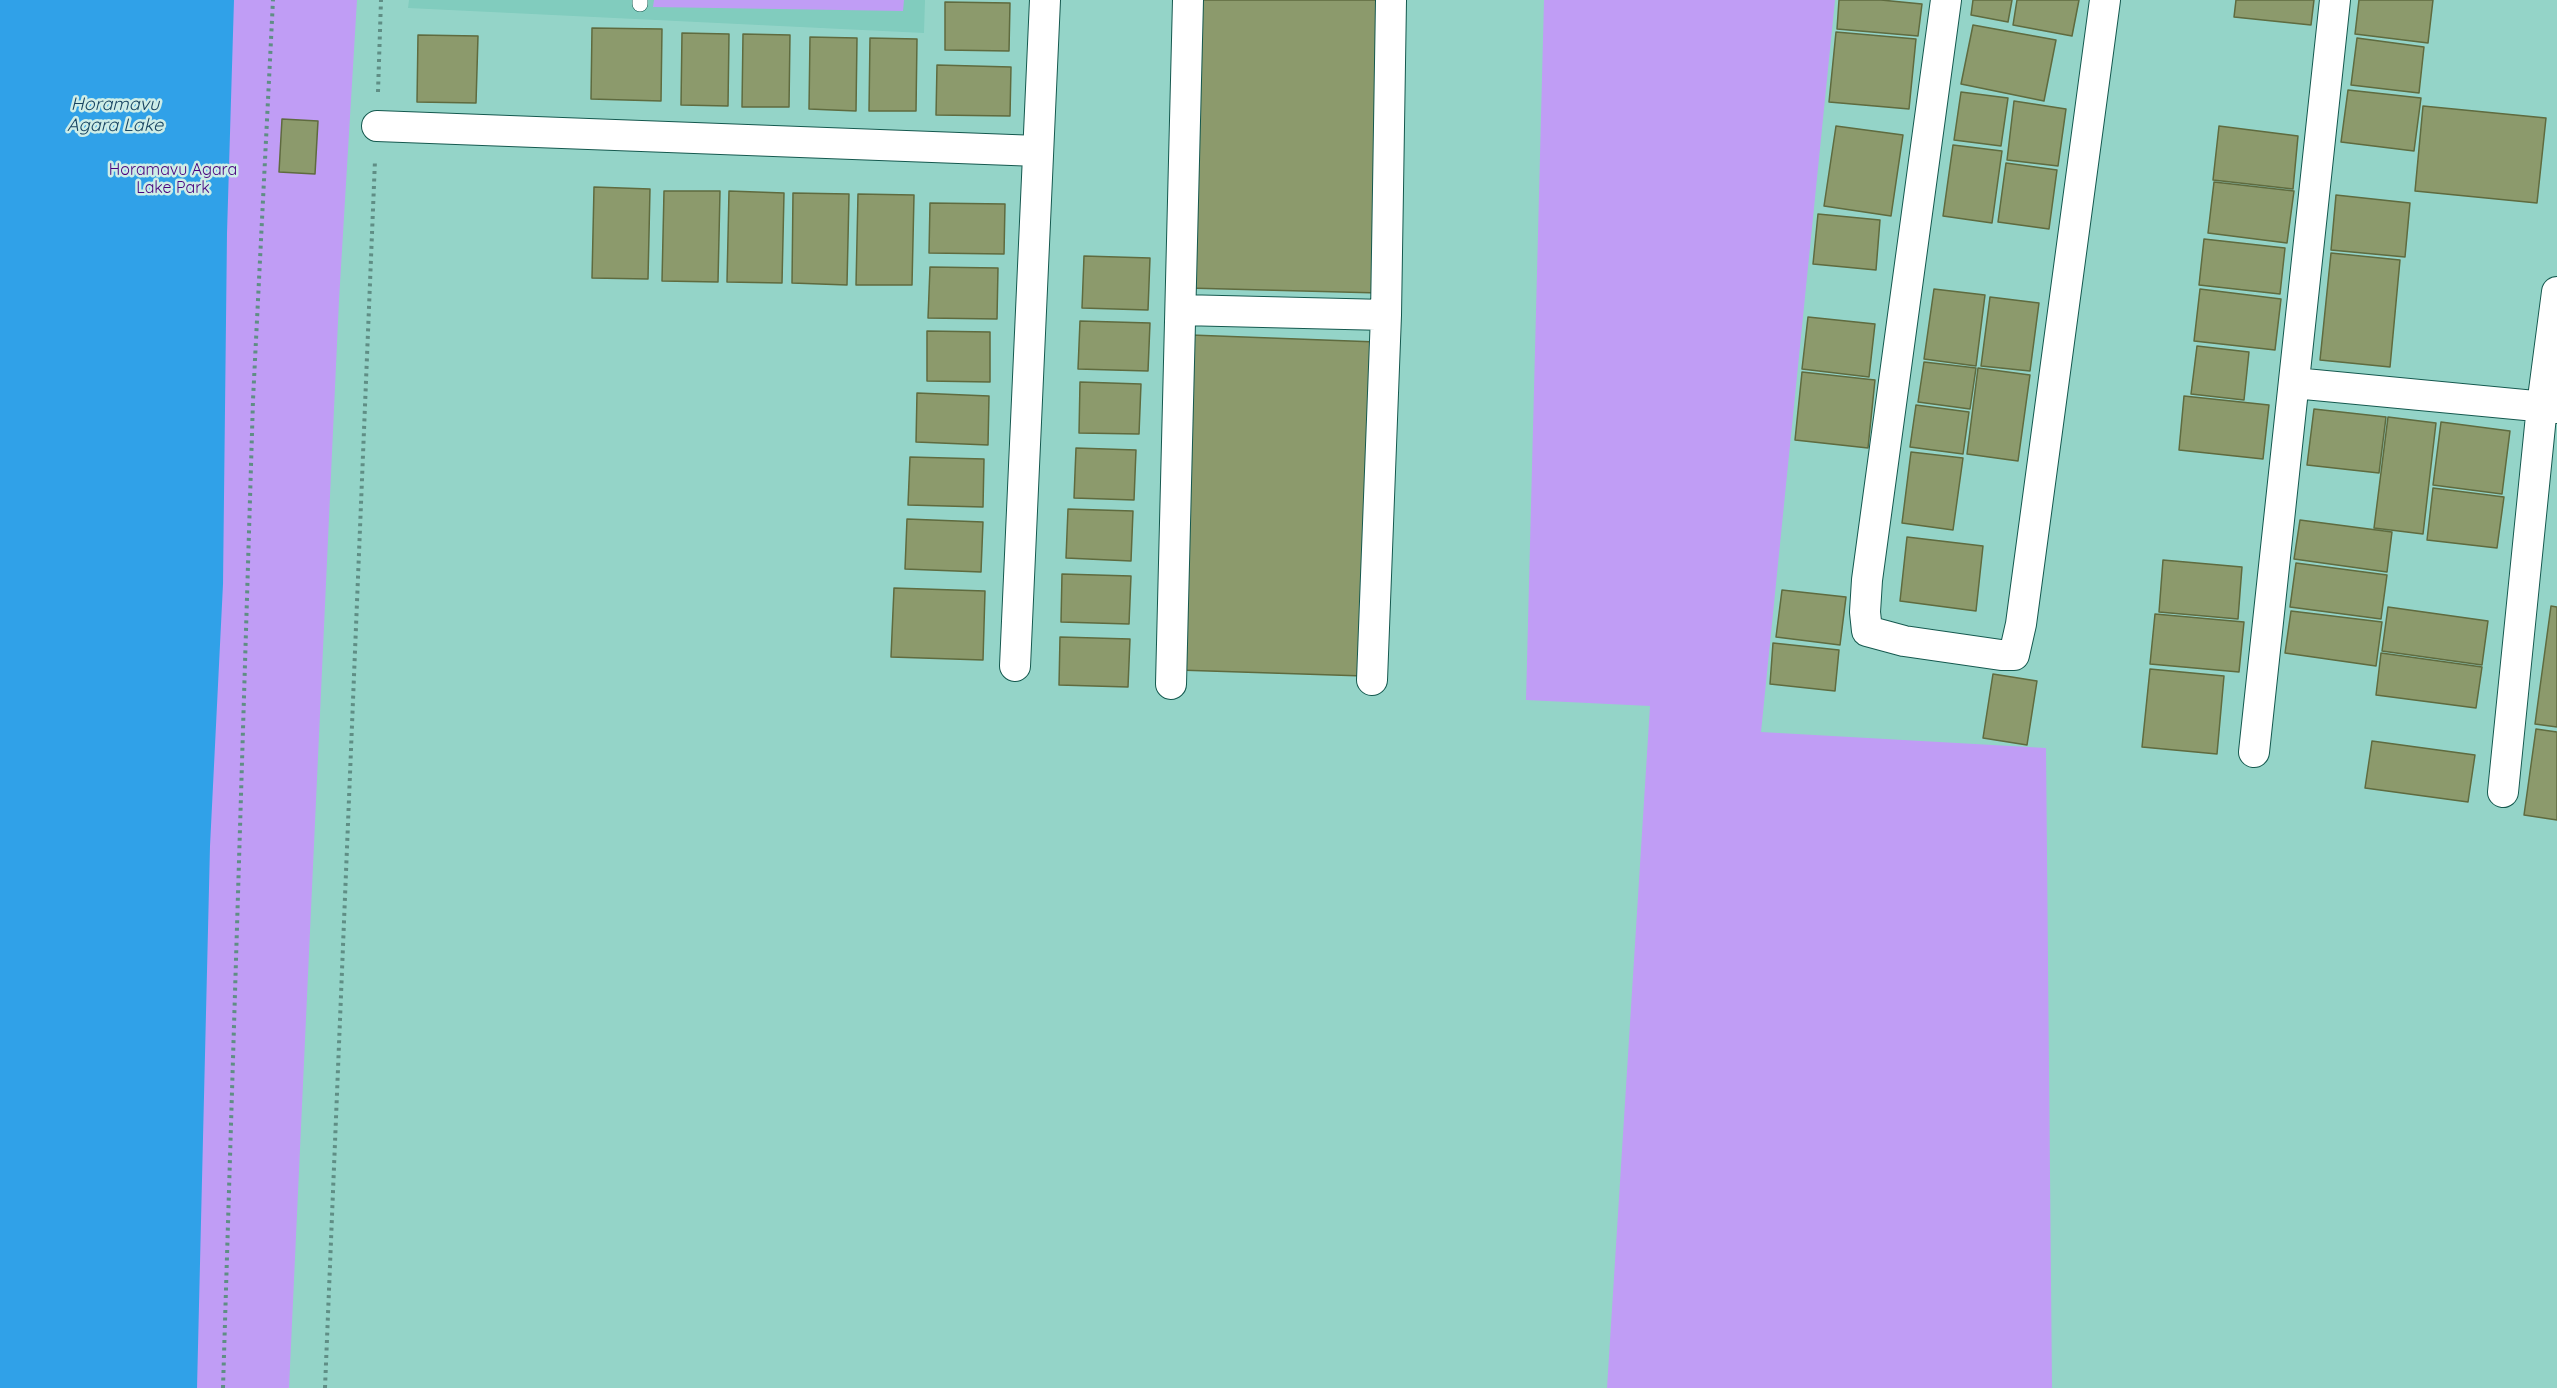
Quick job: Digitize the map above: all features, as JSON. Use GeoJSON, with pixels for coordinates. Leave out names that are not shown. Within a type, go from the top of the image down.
{"type":"FeatureCollection","features":[{"type":"Feature","properties":{"kind":"street"},"geometry":{"type":"LineString","coordinates":[[1015,666],[1045,0]]}},
{"type":"Feature","properties":{"kind":"street"},"geometry":{"type":"LineString","coordinates":[[1171,684],[1188,0]]}},
{"type":"Feature","properties":{"kind":"street"},"geometry":{"type":"LineString","coordinates":[[1372,680],[1386,315],[1391,0]]}},
{"type":"Feature","properties":{"kind":"street"},"geometry":{"type":"LineString","coordinates":[[1946,0],[1867,580],[1865,612],[1868,631],[1904,641],[2001,655],[2014,655],[2021,624],[2105,0]]}},
{"type":"Feature","properties":{"kind":"street"},"geometry":{"type":"LineString","coordinates":[[2254,752],[2335,0]]}},
{"type":"Feature","properties":{"kind":"street"},"geometry":{"type":"LineString","coordinates":[[376,126],[1038,151]]}},
{"type":"Feature","properties":{"kind":"street"},"geometry":{"type":"LineString","coordinates":[[2503,792],[2550,407],[2557,292]]}},
{"type":"Feature","properties":{"kind":"street"},"geometry":{"type":"LineString","coordinates":[[1181,310],[1386,315]]}},
{"type":"Feature","properties":{"kind":"street"},"geometry":{"type":"LineString","coordinates":[[2294,383],[2550,407]]}},
{"type":"Feature","properties":{"kind":"path"},"geometry":{"type":"LineString","coordinates":[[223,1388],[252,411],[273,0]]}},
{"type":"Feature","properties":{"kind":"path"},"geometry":{"type":"LineString","coordinates":[[325,1388],[381,0]]}},
{"type":"Feature","properties":{"kind":"shaded area"},"geometry":{"type":"Polygon","coordinates":[[[409,0],[925,0],[924,33],[408,8],[409,0]]]}},
{"type":"Feature","properties":{"kind":"green space","name":"Horamavu Agara Lake"},"geometry":{"type":"Polygon","coordinates":[[[0,0],[357,0],[339,300],[289,1388],[0,1388],[0,0]]]}},
{"type":"Feature","properties":{"kind":"green space"},"geometry":{"type":"Polygon","coordinates":[[[654,0],[904,0],[903,11],[653,7],[654,0]]]}},
{"type":"Feature","properties":{"kind":"green space"},"geometry":{"type":"Polygon","coordinates":[[[1544,0],[1835,0],[1761,732],[2046,748],[2052,1388],[1607,1388],[1650,706],[1526,700],[1544,0]]]}},
{"type":"Feature","properties":{"kind":"water","name":"Horamavu Agara Lake"},"geometry":{"type":"Polygon","coordinates":[[[0,0],[234,0],[227,233],[223,584],[210,846],[197,1388],[0,1388],[0,0]]]}},
{"type":"Feature","properties":{"kind":"building"},"geometry":{"type":"Polygon","coordinates":[[[1194,0],[1387,0],[1380,293],[1187,288],[1194,0]]]}},
{"type":"Feature","properties":{"kind":"building"},"geometry":{"type":"Polygon","coordinates":[[[1839,0],[1881,0],[1922,4],[1918,36],[1837,29],[1839,0]]]}},
{"type":"Feature","properties":{"kind":"building"},"geometry":{"type":"Polygon","coordinates":[[[1973,0],[2012,0],[2008,22],[1971,15],[1973,0]]]}},
{"type":"Feature","properties":{"kind":"building"},"geometry":{"type":"Polygon","coordinates":[[[2017,0],[2079,0],[2072,36],[2013,25],[2017,0]]]}},
{"type":"Feature","properties":{"kind":"building"},"geometry":{"type":"Polygon","coordinates":[[[2236,0],[2314,0],[2311,25],[2234,17],[2236,0]]]}},
{"type":"Feature","properties":{"kind":"building"},"geometry":{"type":"Polygon","coordinates":[[[2359,0],[2433,0],[2428,43],[2355,34],[2359,0]]]}},
{"type":"Feature","properties":{"kind":"building"},"geometry":{"type":"Polygon","coordinates":[[[945,2],[1010,3],[1009,51],[945,50],[945,2]]]}},
{"type":"Feature","properties":{"kind":"building"},"geometry":{"type":"Polygon","coordinates":[[[1973,25],[2056,40],[2044,101],[1961,84],[1973,25]]]}},
{"type":"Feature","properties":{"kind":"building"},"geometry":{"type":"Polygon","coordinates":[[[592,28],[662,29],[661,101],[591,99],[592,28]]]}},
{"type":"Feature","properties":{"kind":"building"},"geometry":{"type":"Polygon","coordinates":[[[1836,32],[1916,39],[1909,109],[1829,102],[1836,32]]]}},
{"type":"Feature","properties":{"kind":"building"},"geometry":{"type":"Polygon","coordinates":[[[682,33],[729,34],[728,106],[681,105],[682,33]]]}},
{"type":"Feature","properties":{"kind":"building"},"geometry":{"type":"Polygon","coordinates":[[[743,34],[790,35],[789,107],[742,107],[743,34]]]}},
{"type":"Feature","properties":{"kind":"building"},"geometry":{"type":"Polygon","coordinates":[[[418,35],[478,36],[476,103],[417,102],[418,35]]]}},
{"type":"Feature","properties":{"kind":"building"},"geometry":{"type":"Polygon","coordinates":[[[810,37],[857,38],[856,111],[809,109],[810,37]]]}},
{"type":"Feature","properties":{"kind":"building"},"geometry":{"type":"Polygon","coordinates":[[[870,38],[917,39],[916,111],[869,111],[870,38]]]}},
{"type":"Feature","properties":{"kind":"building"},"geometry":{"type":"Polygon","coordinates":[[[2357,38],[2424,47],[2419,93],[2351,85],[2357,38]]]}},
{"type":"Feature","properties":{"kind":"building"},"geometry":{"type":"Polygon","coordinates":[[[937,65],[1011,67],[1010,116],[936,115],[937,65]]]}},
{"type":"Feature","properties":{"kind":"building"},"geometry":{"type":"Polygon","coordinates":[[[2348,90],[2421,98],[2414,151],[2341,142],[2348,90]]]}},
{"type":"Feature","properties":{"kind":"building"},"geometry":{"type":"Polygon","coordinates":[[[1961,92],[2008,98],[2001,146],[1954,140],[1961,92]]]}},
{"type":"Feature","properties":{"kind":"building"},"geometry":{"type":"Polygon","coordinates":[[[2014,101],[2066,109],[2058,166],[2007,160],[2014,101]]]}},
{"type":"Feature","properties":{"kind":"building"},"geometry":{"type":"Polygon","coordinates":[[[2423,106],[2546,118],[2537,203],[2415,191],[2423,106]]]}},
{"type":"Feature","properties":{"kind":"building"},"geometry":{"type":"Polygon","coordinates":[[[282,119],[318,121],[315,174],[279,172],[282,119]]]}},
{"type":"Feature","properties":{"kind":"building"},"geometry":{"type":"Polygon","coordinates":[[[1836,126],[1903,135],[1891,216],[1824,206],[1836,126]]]}},
{"type":"Feature","properties":{"kind":"building"},"geometry":{"type":"Polygon","coordinates":[[[2219,126],[2298,136],[2293,189],[2213,180],[2219,126]]]}},
{"type":"Feature","properties":{"kind":"building"},"geometry":{"type":"Polygon","coordinates":[[[1953,145],[2002,151],[1992,223],[1943,216],[1953,145]]]}},
{"type":"Feature","properties":{"kind":"building"},"geometry":{"type":"Polygon","coordinates":[[[2006,163],[2057,170],[2049,229],[1998,222],[2006,163]]]}},
{"type":"Feature","properties":{"kind":"building"},"geometry":{"type":"Polygon","coordinates":[[[2214,182],[2294,191],[2287,243],[2208,233],[2214,182]]]}},
{"type":"Feature","properties":{"kind":"building"},"geometry":{"type":"Polygon","coordinates":[[[594,187],[650,189],[648,279],[592,278],[594,187]]]}},
{"type":"Feature","properties":{"kind":"building"},"geometry":{"type":"Polygon","coordinates":[[[664,191],[720,191],[718,282],[662,281],[664,191]]]}},
{"type":"Feature","properties":{"kind":"building"},"geometry":{"type":"Polygon","coordinates":[[[729,191],[784,193],[782,283],[727,282],[729,191]]]}},
{"type":"Feature","properties":{"kind":"building"},"geometry":{"type":"Polygon","coordinates":[[[793,193],[849,194],[847,285],[792,283],[793,193]]]}},
{"type":"Feature","properties":{"kind":"building"},"geometry":{"type":"Polygon","coordinates":[[[858,194],[914,195],[912,285],[856,285],[858,194]]]}},
{"type":"Feature","properties":{"kind":"building"},"geometry":{"type":"Polygon","coordinates":[[[2336,195],[2410,203],[2405,257],[2331,250],[2336,195]]]}},
{"type":"Feature","properties":{"kind":"building"},"geometry":{"type":"Polygon","coordinates":[[[930,203],[1005,204],[1004,254],[929,253],[930,203]]]}},
{"type":"Feature","properties":{"kind":"building"},"geometry":{"type":"Polygon","coordinates":[[[1818,214],[1880,220],[1876,270],[1813,264],[1818,214]]]}},
{"type":"Feature","properties":{"kind":"building"},"geometry":{"type":"Polygon","coordinates":[[[2204,239],[2285,248],[2280,294],[2199,285],[2204,239]]]}},
{"type":"Feature","properties":{"kind":"building"},"geometry":{"type":"Polygon","coordinates":[[[2331,253],[2400,260],[2390,367],[2320,360],[2331,253]]]}},
{"type":"Feature","properties":{"kind":"building"},"geometry":{"type":"Polygon","coordinates":[[[1084,256],[1150,258],[1148,310],[1082,308],[1084,256]]]}},
{"type":"Feature","properties":{"kind":"building"},"geometry":{"type":"Polygon","coordinates":[[[930,267],[998,268],[997,319],[928,318],[930,267]]]}},
{"type":"Feature","properties":{"kind":"building"},"geometry":{"type":"Polygon","coordinates":[[[1934,289],[1985,295],[1976,366],[1924,359],[1934,289]]]}},
{"type":"Feature","properties":{"kind":"building"},"geometry":{"type":"Polygon","coordinates":[[[2200,289],[2281,299],[2275,350],[2194,341],[2200,289]]]}},
{"type":"Feature","properties":{"kind":"building"},"geometry":{"type":"Polygon","coordinates":[[[1990,297],[2039,303],[2030,371],[1981,366],[1990,297]]]}},
{"type":"Feature","properties":{"kind":"building"},"geometry":{"type":"Polygon","coordinates":[[[1808,317],[1875,324],[1869,377],[1802,369],[1808,317]]]}},
{"type":"Feature","properties":{"kind":"building"},"geometry":{"type":"Polygon","coordinates":[[[1080,321],[1150,323],[1148,371],[1078,369],[1080,321]]]}},
{"type":"Feature","properties":{"kind":"building"},"geometry":{"type":"Polygon","coordinates":[[[927,331],[990,332],[990,382],[927,381],[927,331]]]}},
{"type":"Feature","properties":{"kind":"building"},"geometry":{"type":"Polygon","coordinates":[[[1191,335],[1377,342],[1364,676],[1178,670],[1191,335]]]}},
{"type":"Feature","properties":{"kind":"building"},"geometry":{"type":"Polygon","coordinates":[[[2197,346],[2249,352],[2244,400],[2191,394],[2197,346]]]}},
{"type":"Feature","properties":{"kind":"building"},"geometry":{"type":"Polygon","coordinates":[[[1924,362],[1976,368],[1970,409],[1918,402],[1924,362]]]}},
{"type":"Feature","properties":{"kind":"building"},"geometry":{"type":"Polygon","coordinates":[[[1978,368],[2030,375],[2018,461],[1967,454],[1978,368]]]}},
{"type":"Feature","properties":{"kind":"building"},"geometry":{"type":"Polygon","coordinates":[[[1802,372],[1875,380],[1868,448],[1795,440],[1802,372]]]}},
{"type":"Feature","properties":{"kind":"building"},"geometry":{"type":"Polygon","coordinates":[[[1080,382],[1141,384],[1139,434],[1079,433],[1080,382]]]}},
{"type":"Feature","properties":{"kind":"building"},"geometry":{"type":"Polygon","coordinates":[[[917,393],[989,396],[988,445],[916,442],[917,393]]]}},
{"type":"Feature","properties":{"kind":"building"},"geometry":{"type":"Polygon","coordinates":[[[2184,396],[2269,405],[2263,459],[2179,450],[2184,396]]]}},
{"type":"Feature","properties":{"kind":"building"},"geometry":{"type":"Polygon","coordinates":[[[1916,405],[1969,412],[1963,454],[1910,447],[1916,405]]]}},
{"type":"Feature","properties":{"kind":"building"},"geometry":{"type":"Polygon","coordinates":[[[2314,409],[2386,417],[2379,473],[2307,465],[2314,409]]]}},
{"type":"Feature","properties":{"kind":"building"},"geometry":{"type":"Polygon","coordinates":[[[2388,417],[2436,423],[2423,534],[2374,528],[2388,417]]]}},
{"type":"Feature","properties":{"kind":"building"},"geometry":{"type":"Polygon","coordinates":[[[2441,422],[2510,431],[2502,494],[2433,485],[2441,422]]]}},
{"type":"Feature","properties":{"kind":"building"},"geometry":{"type":"Polygon","coordinates":[[[1076,448],[1136,450],[1134,500],[1074,498],[1076,448]]]}},
{"type":"Feature","properties":{"kind":"building"},"geometry":{"type":"Polygon","coordinates":[[[1911,452],[1963,458],[1953,530],[1902,523],[1911,452]]]}},
{"type":"Feature","properties":{"kind":"building"},"geometry":{"type":"Polygon","coordinates":[[[910,457],[984,459],[983,507],[908,505],[910,457]]]}},
{"type":"Feature","properties":{"kind":"building"},"geometry":{"type":"Polygon","coordinates":[[[2433,488],[2504,497],[2497,548],[2427,540],[2433,488]]]}},
{"type":"Feature","properties":{"kind":"building"},"geometry":{"type":"Polygon","coordinates":[[[1068,509],[1133,511],[1131,561],[1066,558],[1068,509]]]}},
{"type":"Feature","properties":{"kind":"building"},"geometry":{"type":"Polygon","coordinates":[[[907,519],[983,522],[981,572],[905,569],[907,519]]]}},
{"type":"Feature","properties":{"kind":"building"},"geometry":{"type":"Polygon","coordinates":[[[2300,520],[2392,532],[2387,572],[2294,559],[2300,520]]]}},
{"type":"Feature","properties":{"kind":"building"},"geometry":{"type":"Polygon","coordinates":[[[1907,537],[1983,546],[1976,611],[1900,601],[1907,537]]]}},
{"type":"Feature","properties":{"kind":"building"},"geometry":{"type":"Polygon","coordinates":[[[2163,560],[2242,567],[2238,619],[2159,612],[2163,560]]]}},
{"type":"Feature","properties":{"kind":"building"},"geometry":{"type":"Polygon","coordinates":[[[2296,563],[2387,575],[2381,619],[2290,607],[2296,563]]]}},
{"type":"Feature","properties":{"kind":"building"},"geometry":{"type":"Polygon","coordinates":[[[1062,574],[1131,576],[1129,624],[1061,622],[1062,574]]]}},
{"type":"Feature","properties":{"kind":"building"},"geometry":{"type":"Polygon","coordinates":[[[894,588],[985,591],[983,660],[891,657],[894,588]]]}},
{"type":"Feature","properties":{"kind":"building"},"geometry":{"type":"Polygon","coordinates":[[[1782,590],[1846,597],[1840,645],[1776,637],[1782,590]]]}},
{"type":"Feature","properties":{"kind":"building"},"geometry":{"type":"Polygon","coordinates":[[[2551,606],[2557,607],[2557,727],[2535,724],[2551,606]]]}},
{"type":"Feature","properties":{"kind":"building"},"geometry":{"type":"Polygon","coordinates":[[[2388,607],[2488,621],[2482,665],[2382,651],[2388,607]]]}},
{"type":"Feature","properties":{"kind":"building"},"geometry":{"type":"Polygon","coordinates":[[[2291,611],[2382,622],[2376,666],[2285,653],[2291,611]]]}},
{"type":"Feature","properties":{"kind":"building"},"geometry":{"type":"Polygon","coordinates":[[[2155,614],[2244,622],[2239,672],[2150,664],[2155,614]]]}},
{"type":"Feature","properties":{"kind":"building"},"geometry":{"type":"Polygon","coordinates":[[[1060,637],[1130,639],[1128,687],[1059,685],[1060,637]]]}},
{"type":"Feature","properties":{"kind":"building"},"geometry":{"type":"Polygon","coordinates":[[[1773,643],[1839,650],[1835,691],[1770,684],[1773,643]]]}},
{"type":"Feature","properties":{"kind":"building"},"geometry":{"type":"Polygon","coordinates":[[[2381,653],[2482,667],[2476,708],[2376,695],[2381,653]]]}},
{"type":"Feature","properties":{"kind":"building"},"geometry":{"type":"Polygon","coordinates":[[[2150,669],[2224,676],[2217,754],[2142,747],[2150,669]]]}},
{"type":"Feature","properties":{"kind":"building"},"geometry":{"type":"Polygon","coordinates":[[[1993,674],[2037,681],[2027,745],[1983,738],[1993,674]]]}},
{"type":"Feature","properties":{"kind":"building"},"geometry":{"type":"Polygon","coordinates":[[[2536,729],[2557,732],[2557,820],[2524,815],[2536,729]]]}},
{"type":"Feature","properties":{"kind":"building"},"geometry":{"type":"Polygon","coordinates":[[[2372,741],[2475,755],[2468,802],[2365,788],[2372,741]]]}},
{"type":"Feature","properties":{"kind":"park label","name":"Horamavu Agara Lake Park"},"geometry":{"type":"Point","coordinates":[173,179]}}]}
